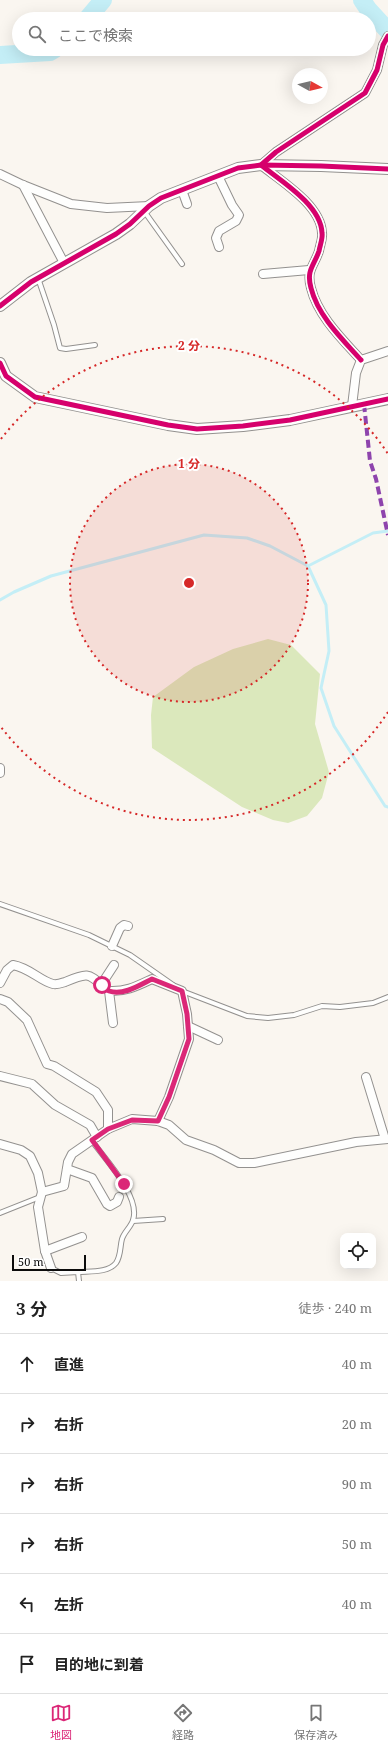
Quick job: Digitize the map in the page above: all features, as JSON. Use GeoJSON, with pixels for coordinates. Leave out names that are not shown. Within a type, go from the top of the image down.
{"type":"FeatureCollection","features":[{"type":"Feature","properties":{"kind":"street"},"geometry":{"type":"LineString","coordinates":[[261,165],[276,152],[365,93],[377,70],[383,45],[388,36]]}},
{"type":"Feature","properties":{"kind":"street"},"geometry":{"type":"LineString","coordinates":[[261,165],[303,199],[313,209],[319,219],[322,234],[318,252],[309,270],[310,288],[320,309],[335,330],[361,360]]}},
{"type":"Feature","properties":{"kind":"street"},"geometry":{"type":"LineString","coordinates":[[0,306],[38,278],[116,234],[130,224],[146,208],[161,198],[238,168],[261,165],[388,169]]}},
{"type":"Feature","properties":{"kind":"street"},"geometry":{"type":"LineString","coordinates":[[0,174],[71,204],[107,208],[146,208]]}},
{"type":"Feature","properties":{"kind":"street"},"geometry":{"type":"LineString","coordinates":[[218,176],[232,205],[242,214],[236,222],[219,231],[216,238],[219,247]]}},
{"type":"Feature","properties":{"kind":"street"},"geometry":{"type":"LineString","coordinates":[[23,185],[64,263]]}},
{"type":"Feature","properties":{"kind":"street"},"geometry":{"type":"LineString","coordinates":[[182,190],[187,204]]}},
{"type":"Feature","properties":{"kind":"street"},"geometry":{"type":"LineString","coordinates":[[263,274],[309,270]]}},
{"type":"Feature","properties":{"kind":"street"},"geometry":{"type":"LineString","coordinates":[[361,360],[388,351]]}},
{"type":"Feature","properties":{"kind":"street"},"geometry":{"type":"LineString","coordinates":[[352,406],[356,373],[361,360]]}},
{"type":"Feature","properties":{"kind":"street"},"geometry":{"type":"LineString","coordinates":[[0,363],[6,376],[35,398],[168,425],[197,429],[243,426],[290,420],[388,399]]}},
{"type":"Feature","properties":{"kind":"street"},"geometry":{"type":"LineString","coordinates":[[0,768],[0,773]]}},
{"type":"Feature","properties":{"kind":"street"},"geometry":{"type":"LineString","coordinates":[[112,946],[120,928],[124,925],[128,926]]}},
{"type":"Feature","properties":{"kind":"street"},"geometry":{"type":"LineString","coordinates":[[102,985],[114,965]]}},
{"type":"Feature","properties":{"kind":"street"},"geometry":{"type":"LineString","coordinates":[[0,983],[7,970],[14,966],[22,967],[54,985],[62,984],[84,974],[91,976],[109,991],[121,992],[152,979],[182,991],[189,1039],[169,1097],[158,1121]]}},
{"type":"Feature","properties":{"kind":"street"},"geometry":{"type":"LineString","coordinates":[[109,991],[113,1023]]}},
{"type":"Feature","properties":{"kind":"street"},"geometry":{"type":"LineString","coordinates":[[0,998],[8,1002],[27,1020],[47,1064],[54,1066],[96,1092],[108,1110],[108,1129]]}},
{"type":"Feature","properties":{"kind":"street"},"geometry":{"type":"LineString","coordinates":[[188,1026],[218,1040]]}},
{"type":"Feature","properties":{"kind":"street"},"geometry":{"type":"LineString","coordinates":[[0,1076],[6,1076],[32,1084],[54,1105],[90,1125],[94,1138]]}},
{"type":"Feature","properties":{"kind":"street"},"geometry":{"type":"LineString","coordinates":[[42,1194],[64,1186],[67,1169],[72,1154],[108,1129],[132,1120],[158,1121],[169,1125],[186,1140],[214,1150],[239,1163],[254,1163],[356,1142],[387,1139],[366,1077]]}},
{"type":"Feature","properties":{"kind":"street"},"geometry":{"type":"LineString","coordinates":[[0,1144],[21,1150],[30,1156],[38,1172],[42,1194],[38,1207],[45,1251],[51,1268]]}},
{"type":"Feature","properties":{"kind":"street"},"geometry":{"type":"LineString","coordinates":[[67,1169],[92,1178],[107,1204],[110,1206],[117,1202],[119,1197]]}},
{"type":"Feature","properties":{"kind":"street"},"geometry":{"type":"LineString","coordinates":[[45,1251],[82,1237]]}},
{"type":"Feature","properties":{"kind":"lane"},"geometry":{"type":"LineString","coordinates":[[146,208],[182,264]]}},
{"type":"Feature","properties":{"kind":"lane"},"geometry":{"type":"LineString","coordinates":[[38,278],[60,348],[66,349],[95,345]]}},
{"type":"Feature","properties":{"kind":"lane"},"geometry":{"type":"LineString","coordinates":[[0,904],[89,935],[130,955],[182,991],[247,1016],[268,1018],[294,1015],[322,1006],[340,1007],[373,1003],[388,997]]}},
{"type":"Feature","properties":{"kind":"lane"},"geometry":{"type":"LineString","coordinates":[[51,1268],[61,1273],[107,1270],[116,1262],[122,1238],[133,1221],[135,1212],[131,1198],[124,1184],[94,1138]]}},
{"type":"Feature","properties":{"kind":"lane"},"geometry":{"type":"LineString","coordinates":[[0,1214],[42,1194]]}},
{"type":"Feature","properties":{"kind":"lane"},"geometry":{"type":"LineString","coordinates":[[133,1221],[163,1219]]}},
{"type":"Feature","properties":{"kind":"lane"},"geometry":{"type":"LineString","coordinates":[[78,1272],[79,1281]]}},
{"type":"Feature","properties":{"kind":"green space"},"geometry":{"type":"Polygon","coordinates":[[[268,639],[291,645],[320,674],[315,724],[329,772],[322,798],[307,816],[288,823],[273,820],[242,807],[152,748],[151,715],[153,697],[194,667],[233,649],[268,639]]]}},
{"type":"Feature","properties":{"kind":"waterway"},"geometry":{"type":"LineString","coordinates":[[93,12],[103,0]]}},
{"type":"Feature","properties":{"kind":"waterway"},"geometry":{"type":"LineString","coordinates":[[362,0],[371,12]]}},
{"type":"Feature","properties":{"kind":"waterway"},"geometry":{"type":"LineString","coordinates":[[376,18],[388,31]]}},
{"type":"Feature","properties":{"kind":"waterway"},"geometry":{"type":"LineString","coordinates":[[0,55],[12,54]]}},
{"type":"Feature","properties":{"kind":"waterway"},"geometry":{"type":"LineString","coordinates":[[308,566],[373,533],[388,531]]}},
{"type":"Feature","properties":{"kind":"waterway"},"geometry":{"type":"LineString","coordinates":[[0,600],[14,592],[51,576],[204,535],[247,538],[270,546],[308,566],[326,605],[329,651],[321,688],[334,726],[385,806],[388,807]]}},
{"type":"Feature","properties":{"kind":"marked path"},"geometry":{"type":"LineString","coordinates":[[364,404],[370,461],[376,479],[388,535]]}},
{"type":"Feature","properties":{"kind":"cycle path"},"geometry":{"type":"LineString","coordinates":[[361,360],[325,318],[314,298],[309,277],[311,268],[319,251],[322,237],[320,223],[315,213],[299,194],[261,165],[276,152],[365,93],[377,70],[383,45],[388,36]]}},
{"type":"Feature","properties":{"kind":"cycle path"},"geometry":{"type":"LineString","coordinates":[[0,306],[31,282],[116,234],[130,224],[149,206],[161,198],[238,168],[261,165],[388,169]]}},
{"type":"Feature","properties":{"kind":"cycle path"},"geometry":{"type":"LineString","coordinates":[[0,363],[6,376],[35,397],[168,425],[197,429],[243,426],[290,420],[388,399]]}},
{"type":"Feature","properties":{"kind":"route"},"geometry":{"type":"LineString","coordinates":[[102,985],[109,991],[121,992],[152,979],[182,991],[187,1014],[189,1039],[169,1097],[158,1121],[132,1120],[108,1129],[92,1140],[124,1184]]}}]}
